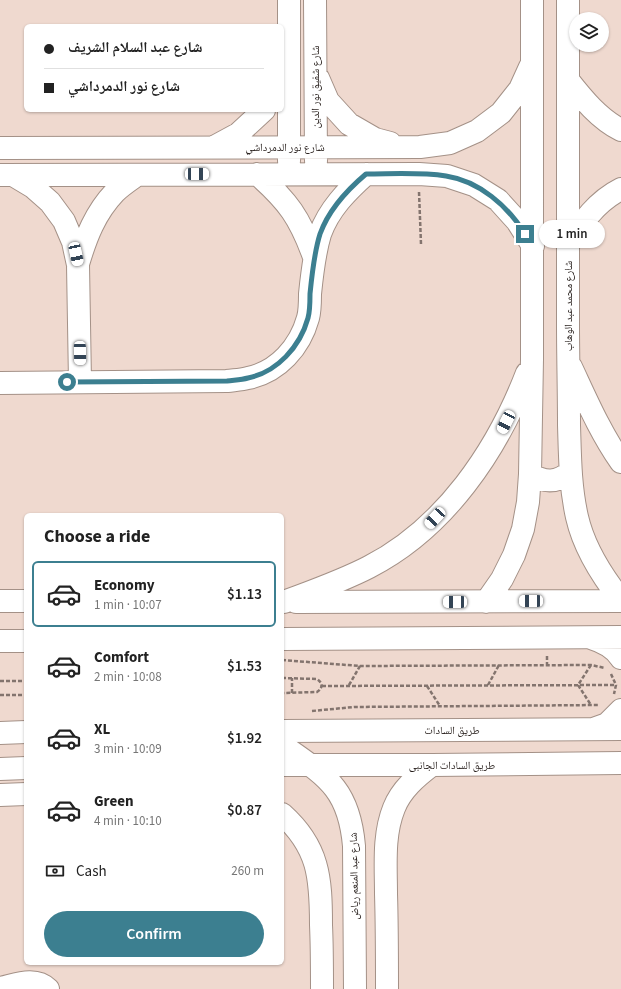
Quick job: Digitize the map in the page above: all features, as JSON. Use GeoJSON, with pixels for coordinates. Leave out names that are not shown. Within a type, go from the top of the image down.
{"type":"FeatureCollection","features":[{"type":"Feature","properties":{"kind":"street"},"geometry":{"type":"LineString","coordinates":[[289,0],[285,79],[289,174]]}},
{"type":"Feature","properties":{"kind":"street","name":"شارع شفيق نور الدين"},"geometry":{"type":"LineString","coordinates":[[315,0],[316,174]]}},
{"type":"Feature","properties":{"kind":"street"},"geometry":{"type":"LineString","coordinates":[[486,602],[502,579],[514,555],[523,529],[528,502],[530,474],[533,246],[532,0]]}},
{"type":"Feature","properties":{"kind":"street","name":"شارع محمد عبد الوهاب"},"geometry":{"type":"LineString","coordinates":[[568,0],[568,360],[570,472],[572,495],[577,519],[584,541],[607,582],[621,601]]}},
{"type":"Feature","properties":{"kind":"street","name":"شارع نور الدمرداشي"},"geometry":{"type":"LineString","coordinates":[[0,148],[420,147],[450,143],[477,131],[501,113],[520,89],[532,62]]}},
{"type":"Feature","properties":{"kind":"street"},"geometry":{"type":"LineString","coordinates":[[315,73],[328,101],[349,124],[375,139],[405,147]]}},
{"type":"Feature","properties":{"kind":"street"},"geometry":{"type":"LineString","coordinates":[[568,80],[583,99],[600,115],[621,130]]}},
{"type":"Feature","properties":{"kind":"street"},"geometry":{"type":"LineString","coordinates":[[214,147],[238,134],[262,112]]}},
{"type":"Feature","properties":{"kind":"street"},"geometry":{"type":"LineString","coordinates":[[78,265],[85,238],[98,214],[115,192],[137,174]]}},
{"type":"Feature","properties":{"kind":"street"},"geometry":{"type":"LineString","coordinates":[[257,174],[276,191],[292,211],[305,233],[314,257]]}},
{"type":"Feature","properties":{"kind":"street"},"geometry":{"type":"LineString","coordinates":[[0,384],[227,381],[249,378],[270,370],[287,356],[300,339],[308,318],[314,257],[321,232],[332,210],[347,190],[366,174]]}},
{"type":"Feature","properties":{"kind":"street"},"geometry":{"type":"LineString","coordinates":[[7,175],[419,174],[447,176],[474,185],[498,200],[517,221],[533,246]]}},
{"type":"Feature","properties":{"kind":"street"},"geometry":{"type":"LineString","coordinates":[[7,175],[33,187],[50,202],[64,221],[73,242],[78,265],[80,382]]}},
{"type":"Feature","properties":{"kind":"street"},"geometry":{"type":"LineString","coordinates":[[568,244],[582,223],[598,205],[621,189]]}},
{"type":"Feature","properties":{"kind":"street"},"geometry":{"type":"LineString","coordinates":[[284,602],[369,568],[399,549],[427,527],[452,501],[478,469],[496,440],[518,397],[532,359]]}},
{"type":"Feature","properties":{"kind":"street"},"geometry":{"type":"LineString","coordinates":[[568,360],[592,412],[612,449],[621,462]]}},
{"type":"Feature","properties":{"kind":"street"},"geometry":{"type":"LineString","coordinates":[[530,474],[538,479],[555,481],[563,478],[570,472]]}},
{"type":"Feature","properties":{"kind":"street"},"geometry":{"type":"LineString","coordinates":[[0,601],[24,601]]}},
{"type":"Feature","properties":{"kind":"street"},"geometry":{"type":"LineString","coordinates":[[284,602],[621,601]]}},
{"type":"Feature","properties":{"kind":"street"},"geometry":{"type":"LineString","coordinates":[[589,637],[605,642],[618,652],[621,658]]}},
{"type":"Feature","properties":{"kind":"street"},"geometry":{"type":"LineString","coordinates":[[284,639],[621,637]]}},
{"type":"Feature","properties":{"kind":"street"},"geometry":{"type":"LineString","coordinates":[[0,641],[24,641]]}},
{"type":"Feature","properties":{"kind":"street"},"geometry":{"type":"LineString","coordinates":[[592,730],[607,724],[612,704]]}},
{"type":"Feature","properties":{"kind":"street","name":"طريق السادات"},"geometry":{"type":"LineString","coordinates":[[284,731],[621,729]]}},
{"type":"Feature","properties":{"kind":"street"},"geometry":{"type":"LineString","coordinates":[[0,733],[24,732]]}},
{"type":"Feature","properties":{"kind":"street","name":"شارع عبد المنعم رياض"},"geometry":{"type":"LineString","coordinates":[[284,746],[325,776],[338,791],[347,808],[352,826],[354,857],[355,989]]}},
{"type":"Feature","properties":{"kind":"street","name":"طريق السادات الجانبى"},"geometry":{"type":"LineString","coordinates":[[284,765],[621,763]]}},
{"type":"Feature","properties":{"kind":"street"},"geometry":{"type":"LineString","coordinates":[[387,989],[386,856],[388,826],[394,807],[404,791],[416,777],[432,765]]}},
{"type":"Feature","properties":{"kind":"street"},"geometry":{"type":"LineString","coordinates":[[0,769],[24,768]]}},
{"type":"Feature","properties":{"kind":"street"},"geometry":{"type":"LineString","coordinates":[[0,795],[24,794]]}},
{"type":"Feature","properties":{"kind":"street"},"geometry":{"type":"LineString","coordinates":[[284,816],[295,825],[309,845],[318,868],[321,893],[322,989]]}},
{"type":"Feature","properties":{"kind":"street"},"geometry":{"type":"LineString","coordinates":[[354,857],[370,852],[386,856]]}},
{"type":"Feature","properties":{"kind":"street"},"geometry":{"type":"LineString","coordinates":[[0,988],[31,981],[39,983],[48,989]]}},
{"type":"Feature","properties":{"kind":"path"},"geometry":{"type":"LineString","coordinates":[[419,174],[421,244]]}},
{"type":"Feature","properties":{"kind":"path"},"geometry":{"type":"LineString","coordinates":[[284,660],[360,666],[590,665],[604,668],[614,678],[616,685],[612,704],[354,707],[308,711]]}},
{"type":"Feature","properties":{"kind":"path"},"geometry":{"type":"LineString","coordinates":[[487,686],[499,665]]}},
{"type":"Feature","properties":{"kind":"path"},"geometry":{"type":"LineString","coordinates":[[578,686],[590,665]]}},
{"type":"Feature","properties":{"kind":"path"},"geometry":{"type":"LineString","coordinates":[[349,686],[360,666]]}},
{"type":"Feature","properties":{"kind":"path"},"geometry":{"type":"LineString","coordinates":[[284,678],[317,679],[322,686]]}},
{"type":"Feature","properties":{"kind":"path"},"geometry":{"type":"LineString","coordinates":[[292,678],[292,693]]}},
{"type":"Feature","properties":{"kind":"path"},"geometry":{"type":"LineString","coordinates":[[0,681],[24,681]]}},
{"type":"Feature","properties":{"kind":"path"},"geometry":{"type":"LineString","coordinates":[[322,686],[616,685]]}},
{"type":"Feature","properties":{"kind":"path"},"geometry":{"type":"LineString","coordinates":[[284,693],[317,692],[321,690],[322,686]]}},
{"type":"Feature","properties":{"kind":"path"},"geometry":{"type":"LineString","coordinates":[[427,686],[440,706]]}},
{"type":"Feature","properties":{"kind":"path"},"geometry":{"type":"LineString","coordinates":[[578,686],[591,705]]}},
{"type":"Feature","properties":{"kind":"path"},"geometry":{"type":"LineString","coordinates":[[0,695],[24,695]]}},
{"type":"Feature","properties":{"kind":"route"},"geometry":{"type":"LineString","coordinates":[[67,382],[227,381],[249,378],[270,370],[294,348],[300,339],[308,318],[314,257],[321,232],[332,210],[347,190],[366,174],[419,174],[447,176],[474,185],[498,200],[517,221],[525,234]]}}]}
